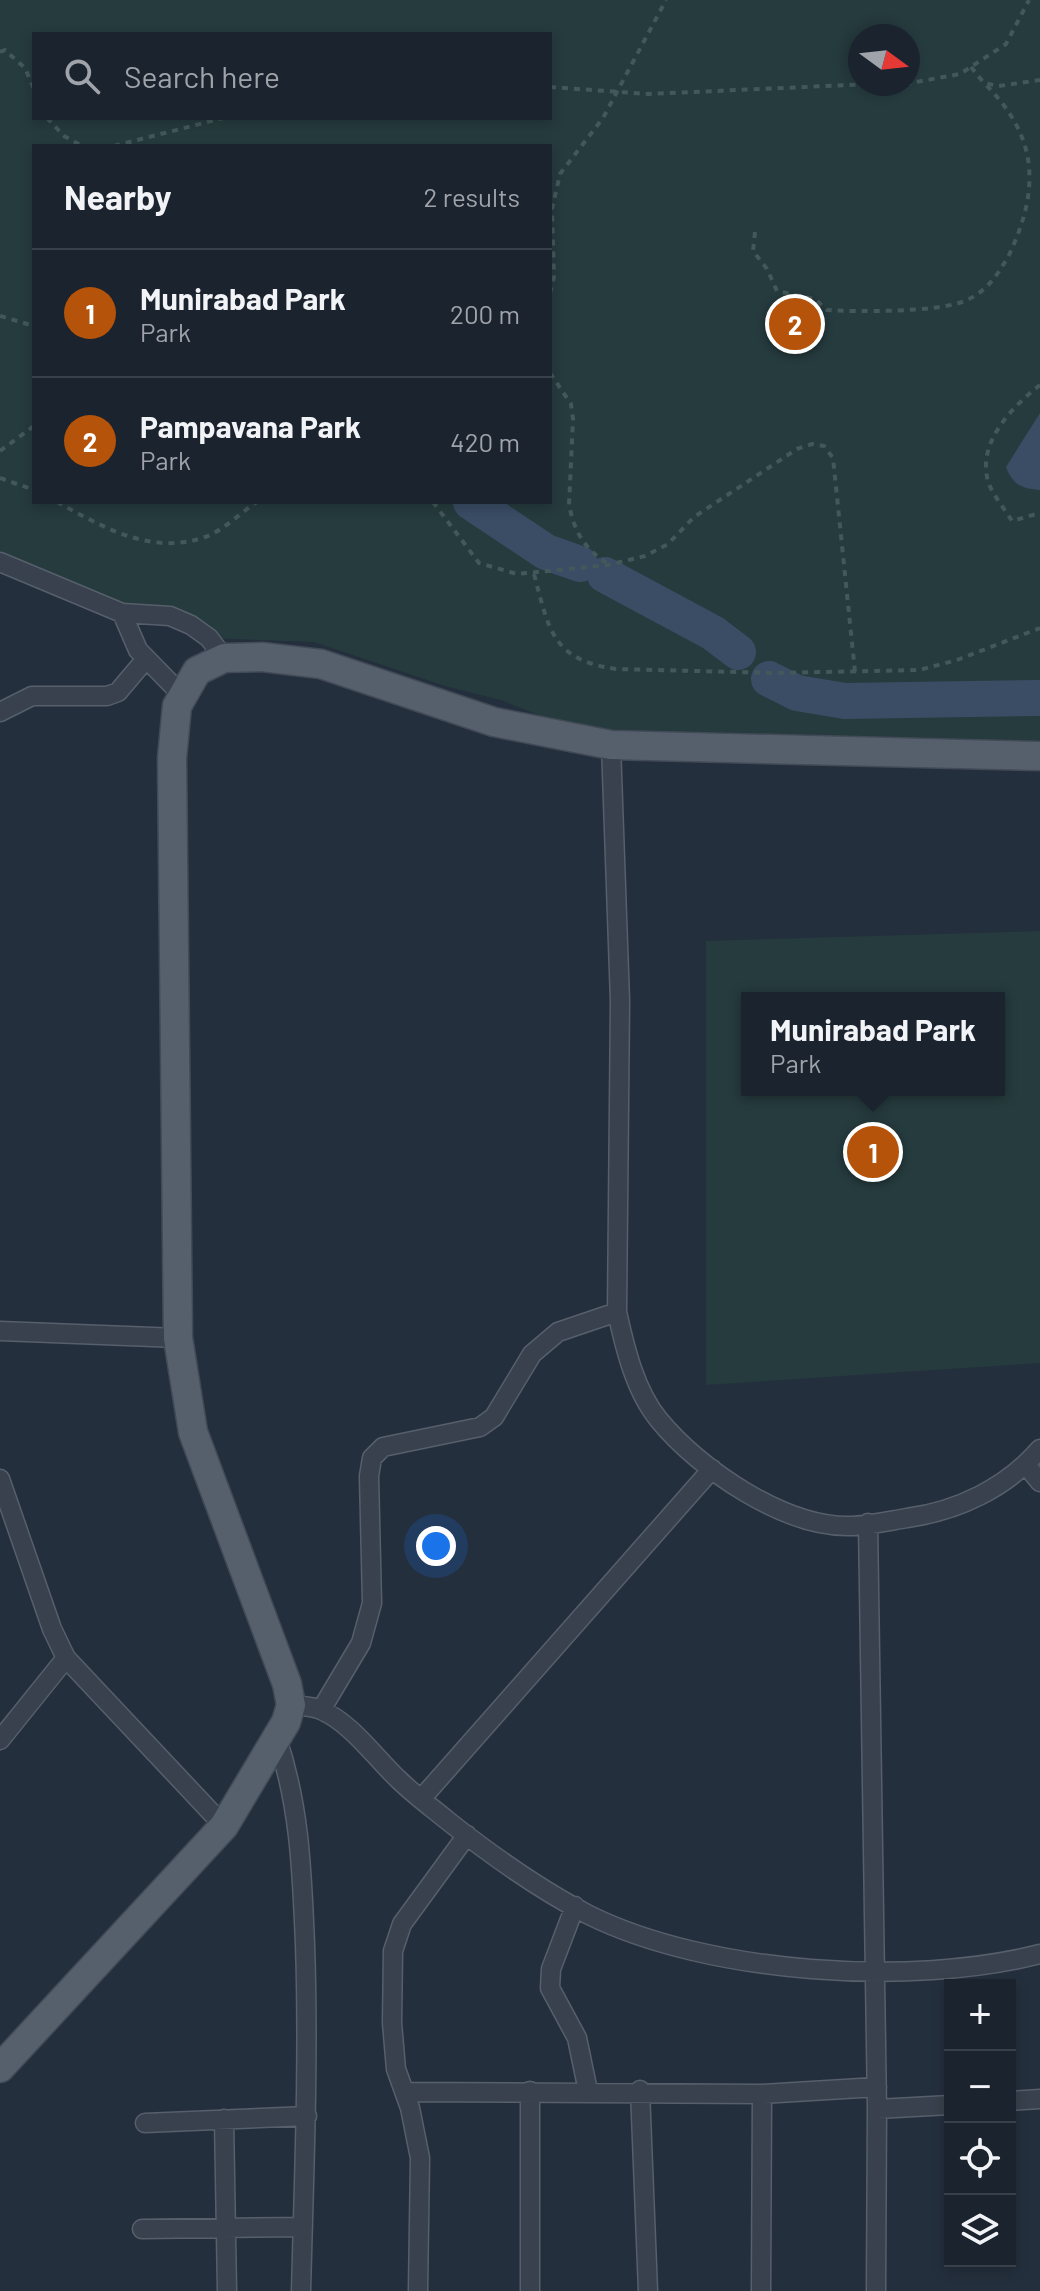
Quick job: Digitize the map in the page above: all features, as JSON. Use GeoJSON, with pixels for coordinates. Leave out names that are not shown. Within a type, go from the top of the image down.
{"type":"FeatureCollection","features":[{"type":"Feature","properties":{"kind":"main road"},"geometry":{"type":"LineString","coordinates":[[0,2068],[224,1826],[277,1739],[291,1705],[287,1684],[193,1432],[178,1338],[172,758],[174,726],[181,694],[197,671],[224,658],[291,659],[321,664],[494,722],[611,745],[1040,756]]}},
{"type":"Feature","properties":{"kind":"street"},"geometry":{"type":"LineString","coordinates":[[0,562],[122,613],[170,616],[191,625],[209,638],[224,658]]}},
{"type":"Feature","properties":{"kind":"street"},"geometry":{"type":"LineString","coordinates":[[122,613],[145,660],[181,694]]}},
{"type":"Feature","properties":{"kind":"street"},"geometry":{"type":"LineString","coordinates":[[0,712],[32,696],[107,696],[118,692],[145,660]]}},
{"type":"Feature","properties":{"kind":"street"},"geometry":{"type":"LineString","coordinates":[[611,745],[620,1001],[617,1312],[624,1344],[651,1407],[674,1436],[712,1469],[750,1495],[819,1522],[851,1526],[952,1510],[1026,1465],[1040,1449]]}},
{"type":"Feature","properties":{"kind":"street"},"geometry":{"type":"LineString","coordinates":[[321,1710],[361,1643],[372,1603],[369,1476],[372,1458],[383,1447],[480,1427],[494,1417],[532,1354],[558,1332],[617,1312]]}},
{"type":"Feature","properties":{"kind":"street"},"geometry":{"type":"LineString","coordinates":[[0,1331],[178,1338]]}},
{"type":"Feature","properties":{"kind":"street"},"geometry":{"type":"LineString","coordinates":[[1026,1465],[1040,1482]]}},
{"type":"Feature","properties":{"kind":"street"},"geometry":{"type":"LineString","coordinates":[[421,1799],[712,1469]]}},
{"type":"Feature","properties":{"kind":"street"},"geometry":{"type":"LineString","coordinates":[[0,1479],[52,1629],[66,1658],[224,1826]]}},
{"type":"Feature","properties":{"kind":"street"},"geometry":{"type":"LineString","coordinates":[[868,1523],[877,2087],[876,2291]]}},
{"type":"Feature","properties":{"kind":"street"},"geometry":{"type":"LineString","coordinates":[[0,1740],[66,1658]]}},
{"type":"Feature","properties":{"kind":"street"},"geometry":{"type":"LineString","coordinates":[[291,1705],[321,1710],[348,1729],[421,1799],[467,1835],[575,1906],[648,1938],[713,1954],[786,1966],[873,1971],[969,1967],[1040,1954]]}},
{"type":"Feature","properties":{"kind":"street"},"geometry":{"type":"LineString","coordinates":[[277,1739],[292,1788],[301,1862],[308,2026],[301,2291]]}},
{"type":"Feature","properties":{"kind":"street"},"geometry":{"type":"LineString","coordinates":[[418,2291],[420,2158],[405,2092],[396,2069],[392,2023],[393,1951],[402,1924],[467,1835]]}},
{"type":"Feature","properties":{"kind":"street"},"geometry":{"type":"LineString","coordinates":[[575,1906],[551,1969],[550,1988],[577,2038],[588,2091]]}},
{"type":"Feature","properties":{"kind":"street"},"geometry":{"type":"LineString","coordinates":[[405,2092],[640,2090],[762,2094],[877,2087]]}},
{"type":"Feature","properties":{"kind":"street"},"geometry":{"type":"LineString","coordinates":[[640,2090],[648,2291]]}},
{"type":"Feature","properties":{"kind":"street"},"geometry":{"type":"LineString","coordinates":[[530,2091],[530,2291]]}},
{"type":"Feature","properties":{"kind":"street"},"geometry":{"type":"LineString","coordinates":[[761,2291],[762,2094]]}},
{"type":"Feature","properties":{"kind":"street"},"geometry":{"type":"LineString","coordinates":[[1016,2101],[1040,2099]]}},
{"type":"Feature","properties":{"kind":"street"},"geometry":{"type":"LineString","coordinates":[[877,2109],[944,2105]]}},
{"type":"Feature","properties":{"kind":"street"},"geometry":{"type":"LineString","coordinates":[[145,2123],[307,2116]]}},
{"type":"Feature","properties":{"kind":"street"},"geometry":{"type":"LineString","coordinates":[[224,2119],[227,2291]]}},
{"type":"Feature","properties":{"kind":"street"},"geometry":{"type":"LineString","coordinates":[[142,2229],[303,2227]]}},
{"type":"Feature","properties":{"kind":"path"},"geometry":{"type":"LineString","coordinates":[[552,285],[552,209],[560,174],[619,93],[666,0]]}},
{"type":"Feature","properties":{"kind":"path"},"geometry":{"type":"LineString","coordinates":[[920,81],[960,74],[1006,44],[1029,0]]}},
{"type":"Feature","properties":{"kind":"path"},"geometry":{"type":"LineString","coordinates":[[0,52],[5,50],[25,68],[32,84]]}},
{"type":"Feature","properties":{"kind":"path"},"geometry":{"type":"LineString","coordinates":[[755,232],[753,251],[767,269],[777,291],[815,299],[827,310],[938,307],[960,303],[981,292],[994,280],[1016,241],[1032,204],[1034,173],[1029,147],[1001,100],[971,67]]}},
{"type":"Feature","properties":{"kind":"path"},"geometry":{"type":"LineString","coordinates":[[984,83],[999,86],[1040,80]]}},
{"type":"Feature","properties":{"kind":"path"},"geometry":{"type":"LineString","coordinates":[[552,87],[619,93],[848,85]]}},
{"type":"Feature","properties":{"kind":"path"},"geometry":{"type":"LineString","coordinates":[[49,120],[64,136],[78,144]]}},
{"type":"Feature","properties":{"kind":"path"},"geometry":{"type":"LineString","coordinates":[[122,144],[215,120]]}},
{"type":"Feature","properties":{"kind":"path"},"geometry":{"type":"LineString","coordinates":[[0,316],[32,325]]}},
{"type":"Feature","properties":{"kind":"path"},"geometry":{"type":"LineString","coordinates":[[552,376],[571,404],[569,505],[572,521],[580,542],[608,565]]}},
{"type":"Feature","properties":{"kind":"path"},"geometry":{"type":"LineString","coordinates":[[1040,385],[1000,423],[986,467],[990,484],[1012,521],[1040,513]]}},
{"type":"Feature","properties":{"kind":"path"},"geometry":{"type":"LineString","coordinates":[[0,451],[32,427]]}},
{"type":"Feature","properties":{"kind":"path"},"geometry":{"type":"LineString","coordinates":[[435,504],[479,563],[517,574],[608,565],[645,556],[668,544],[694,517],[797,449],[812,444],[824,446],[833,458],[855,672]]}},
{"type":"Feature","properties":{"kind":"path"},"geometry":{"type":"LineString","coordinates":[[0,478],[32,489]]}},
{"type":"Feature","properties":{"kind":"path"},"geometry":{"type":"LineString","coordinates":[[61,504],[102,527],[146,544],[206,537],[254,504]]}},
{"type":"Feature","properties":{"kind":"path"},"geometry":{"type":"LineString","coordinates":[[534,574],[555,640],[570,657],[592,665],[677,671],[919,670],[957,660],[1040,628]]}},
{"type":"Feature","properties":{"kind":"green space"},"geometry":{"type":"Polygon","coordinates":[[[0,0],[1040,0],[1040,756],[611,745],[501,700],[445,686],[314,642],[209,638],[191,625],[122,613],[0,562],[0,0]]]}},
{"type":"Feature","properties":{"kind":"green space"},"geometry":{"type":"Polygon","coordinates":[[[1040,931],[1040,1363],[706,1385],[706,941],[1040,931]]]}},
{"type":"Feature","properties":{"kind":"water"},"geometry":{"type":"Polygon","coordinates":[[[1040,413],[1039,490],[1018,484],[1006,467],[1040,413]]]}},
{"type":"Feature","properties":{"kind":"waterway"},"geometry":{"type":"LineString","coordinates":[[474,504],[546,552],[580,564]]}},
{"type":"Feature","properties":{"kind":"waterway"},"geometry":{"type":"LineString","coordinates":[[605,575],[713,633],[738,652]]}},
{"type":"Feature","properties":{"kind":"waterway"},"geometry":{"type":"LineString","coordinates":[[769,679],[797,693],[845,701],[1040,698]]}},
{"type":"Feature","properties":{"kind":"place","name":"Pampavana Park"},"geometry":{"type":"Point","coordinates":[795,324]}},
{"type":"Feature","properties":{"kind":"place","name":"Munirabad Park"},"geometry":{"type":"Point","coordinates":[873,1152]}}]}
